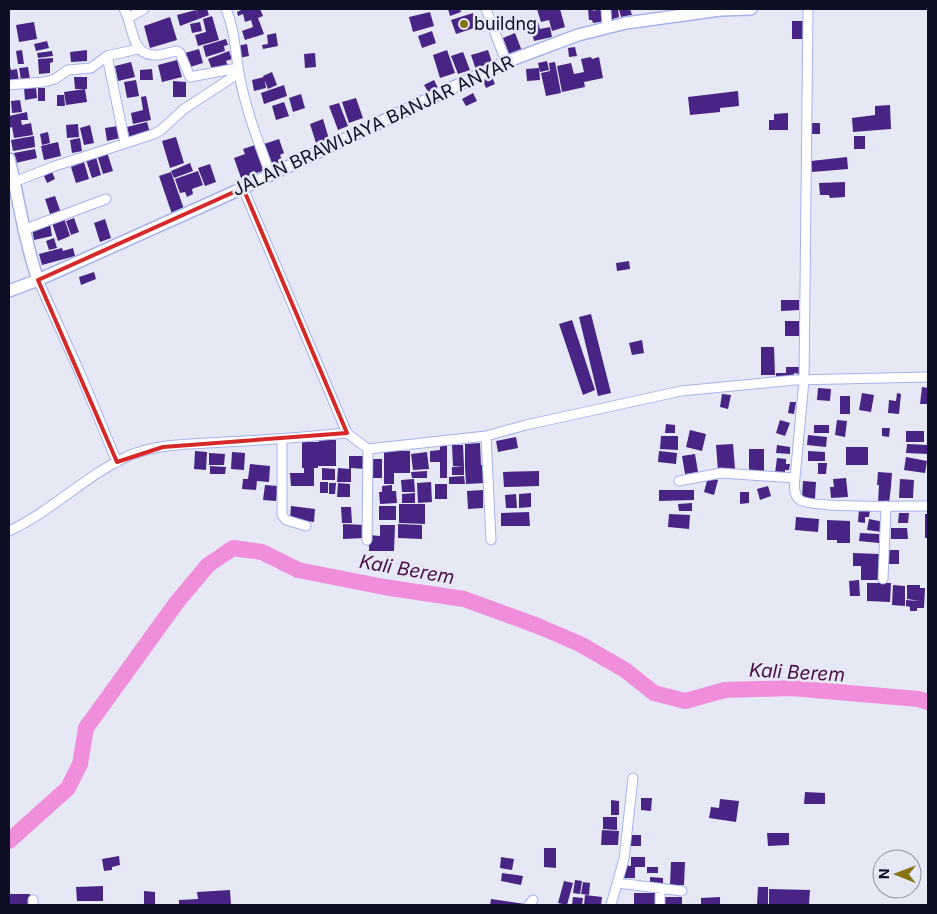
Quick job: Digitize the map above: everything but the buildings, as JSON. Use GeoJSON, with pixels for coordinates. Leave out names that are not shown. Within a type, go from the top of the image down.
{"type":"FeatureCollection","features":[{"type":"Feature","properties":{"kind":"street"},"geometry":{"type":"LineString","coordinates":[[124,9],[138,49],[143,53],[153,55],[178,51],[190,77],[238,71]]}},
{"type":"Feature","properties":{"kind":"street"},"geometry":{"type":"LineString","coordinates":[[128,18],[144,9]]}},
{"type":"Feature","properties":{"kind":"street"},"geometry":{"type":"LineString","coordinates":[[226,9],[235,37],[238,71],[253,127],[270,174]]}},
{"type":"Feature","properties":{"kind":"street"},"geometry":{"type":"LineString","coordinates":[[486,9],[506,62]]}},
{"type":"Feature","properties":{"kind":"street"},"geometry":{"type":"LineString","coordinates":[[606,9],[607,27]]}},
{"type":"Feature","properties":{"kind":"street","name":"JALAN BRAWIJAYA BANJAR ANYAR"},"geometry":{"type":"LineString","coordinates":[[9,291],[38,280],[243,188],[506,62],[572,37],[607,27],[662,17],[720,10],[751,9]]}},
{"type":"Feature","properties":{"kind":"street"},"geometry":{"type":"LineString","coordinates":[[808,9],[804,380],[794,488],[799,500],[804,502],[830,505],[928,506]]}},
{"type":"Feature","properties":{"kind":"street"},"geometry":{"type":"LineString","coordinates":[[9,85],[44,82],[55,79],[68,70],[91,68],[107,56],[138,49]]}},
{"type":"Feature","properties":{"kind":"street"},"geometry":{"type":"LineString","coordinates":[[107,56],[125,143]]}},
{"type":"Feature","properties":{"kind":"street"},"geometry":{"type":"LineString","coordinates":[[12,183],[52,167],[154,134],[162,130],[184,109],[238,71]]}},
{"type":"Feature","properties":{"kind":"street"},"geometry":{"type":"LineString","coordinates":[[9,159],[12,183],[23,230],[38,280],[117,462]]}},
{"type":"Feature","properties":{"kind":"street"},"geometry":{"type":"LineString","coordinates":[[243,188],[347,433],[368,450],[486,436],[526,425],[681,391],[804,380],[928,377]]}},
{"type":"Feature","properties":{"kind":"street"},"geometry":{"type":"LineString","coordinates":[[23,230],[106,199]]}},
{"type":"Feature","properties":{"kind":"street"},"geometry":{"type":"LineString","coordinates":[[9,531],[40,514],[85,481],[117,462],[144,451],[164,447],[347,433]]}},
{"type":"Feature","properties":{"kind":"street"},"geometry":{"type":"LineString","coordinates":[[486,436],[491,540]]}},
{"type":"Feature","properties":{"kind":"street"},"geometry":{"type":"LineString","coordinates":[[282,439],[282,515],[286,520],[306,526]]}},
{"type":"Feature","properties":{"kind":"street"},"geometry":{"type":"LineString","coordinates":[[367,540],[368,450]]}},
{"type":"Feature","properties":{"kind":"street"},"geometry":{"type":"LineString","coordinates":[[679,481],[721,473],[794,478]]}},
{"type":"Feature","properties":{"kind":"street"},"geometry":{"type":"LineString","coordinates":[[883,579],[886,506]]}},
{"type":"Feature","properties":{"kind":"street"},"geometry":{"type":"LineString","coordinates":[[611,905],[624,859],[633,778]]}},
{"type":"Feature","properties":{"kind":"street"},"geometry":{"type":"LineString","coordinates":[[618,883],[682,891]]}},
{"type":"Feature","properties":{"kind":"street"},"geometry":{"type":"LineString","coordinates":[[660,888],[660,905]]}},
{"type":"Feature","properties":{"kind":"highlighted area"},"geometry":{"type":"Polygon","coordinates":[[[243,188],[347,433],[163,447],[117,462],[38,280],[243,188]]]}},
{"type":"Feature","properties":{"kind":"waterway","name":"Kali Berem"},"geometry":{"type":"LineString","coordinates":[[9,841],[68,788],[80,764],[86,728],[177,602],[208,565],[233,548],[262,552],[298,570],[384,587],[464,599],[538,626],[580,644],[625,670],[654,693],[685,701],[725,690],[791,688],[918,699],[928,702]]}},
{"type":"Feature","properties":{"kind":"place","name":"buildng"},"geometry":{"type":"Point","coordinates":[464,24]}}]}
